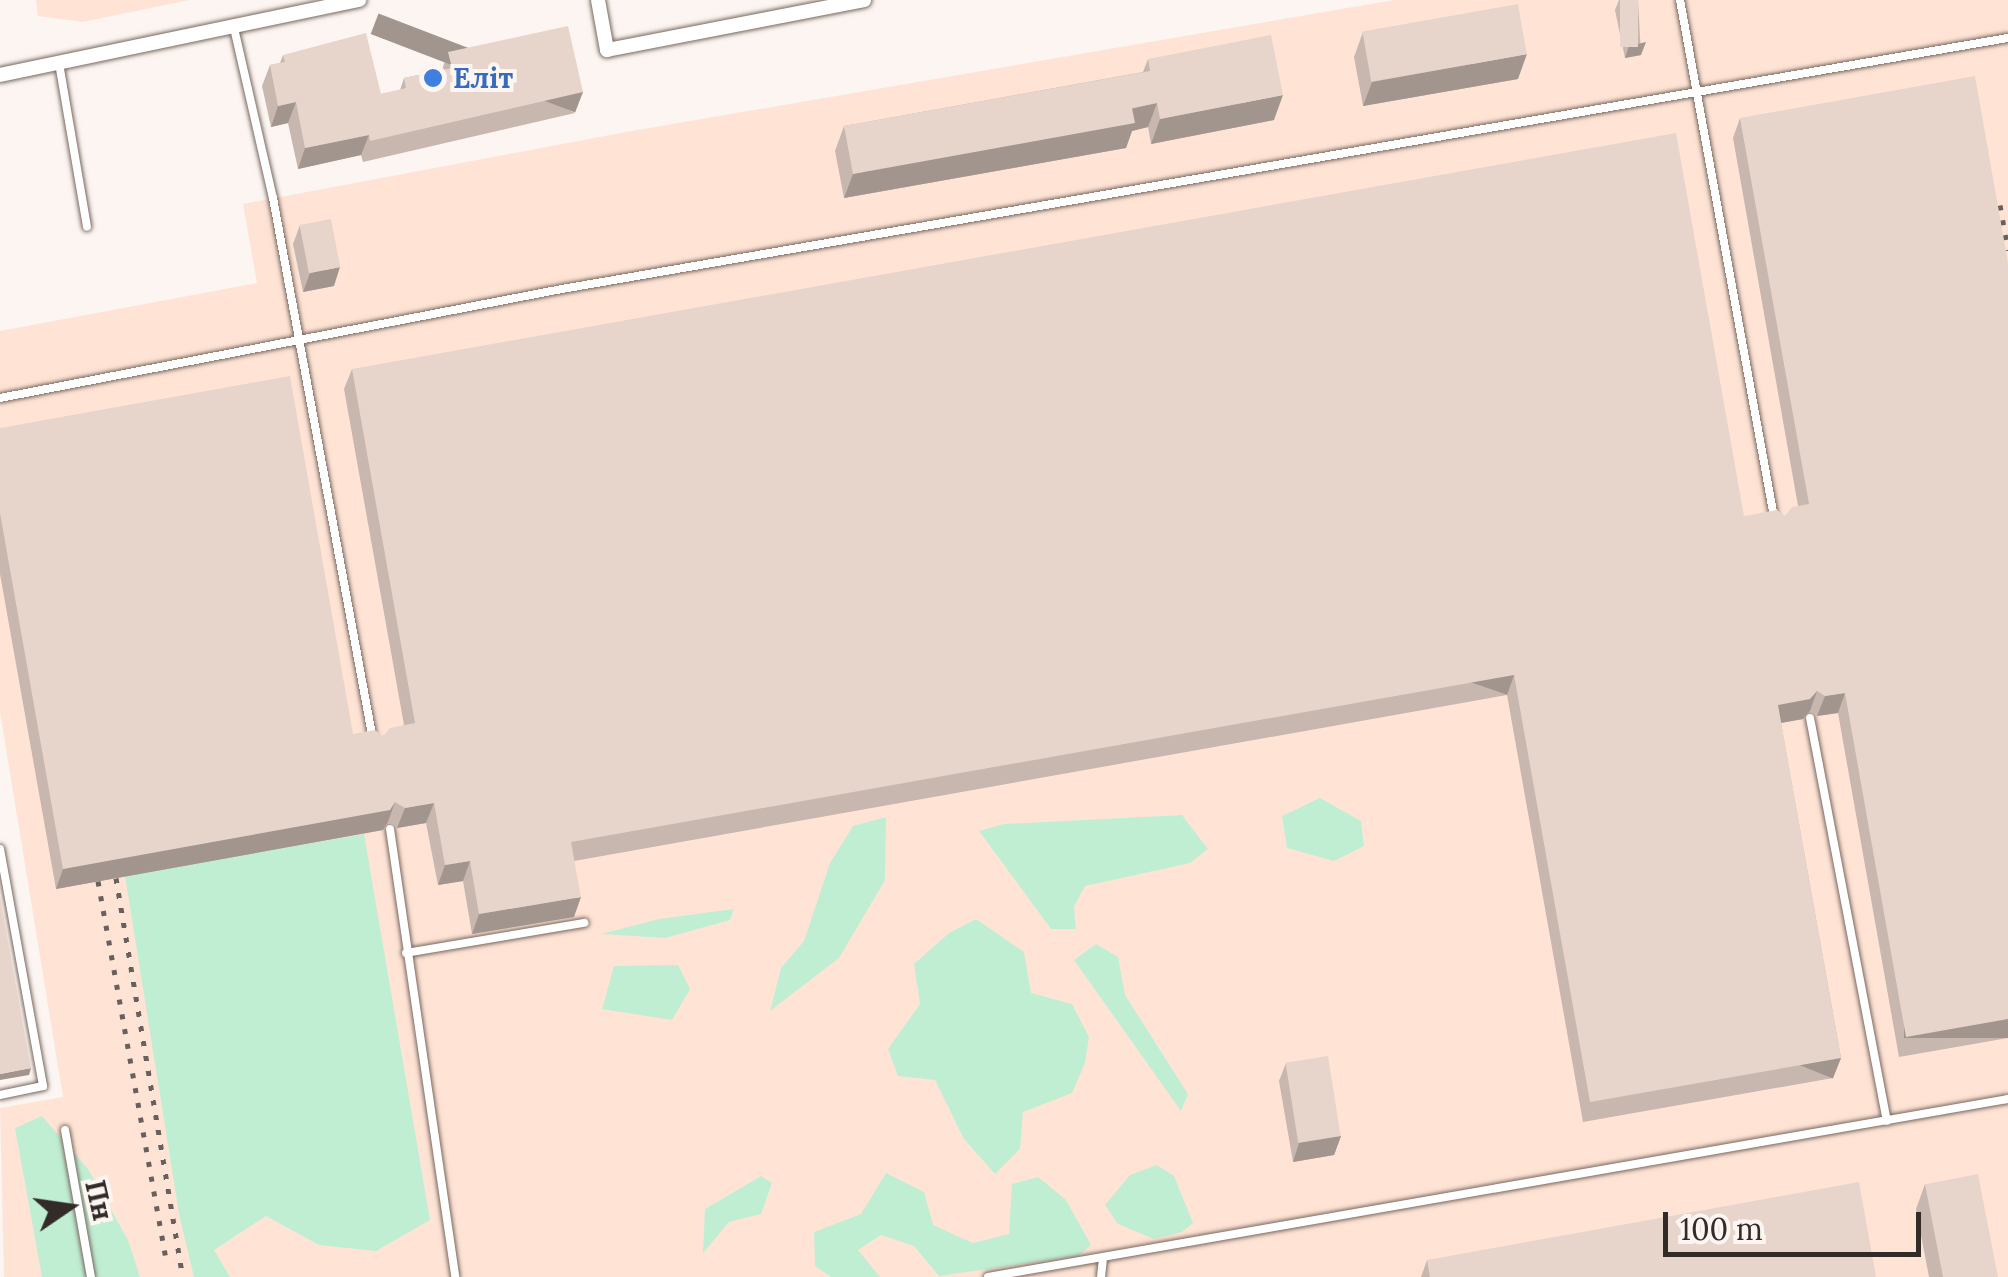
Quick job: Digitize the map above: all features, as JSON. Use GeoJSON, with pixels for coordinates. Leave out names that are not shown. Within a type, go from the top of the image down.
{"type":"FeatureCollection","features":[{"type":"Feature","properties":{"kind":"street"},"geometry":{"type":"LineString","coordinates":[[0,75],[359,0]]}},
{"type":"Feature","properties":{"kind":"street"},"geometry":{"type":"LineString","coordinates":[[598,0],[607,50],[864,0]]}},
{"type":"Feature","properties":{"kind":"lane"},"geometry":{"type":"LineString","coordinates":[[1680,0],[1777,529]]}},
{"type":"Feature","properties":{"kind":"lane"},"geometry":{"type":"LineString","coordinates":[[234,28],[300,337],[375,749]]}},
{"type":"Feature","properties":{"kind":"lane"},"geometry":{"type":"LineString","coordinates":[[0,398],[300,337],[2008,38]]}},
{"type":"Feature","properties":{"kind":"lane"},"geometry":{"type":"LineString","coordinates":[[59,64],[87,226]]}},
{"type":"Feature","properties":{"kind":"lane"},"geometry":{"type":"LineString","coordinates":[[1810,718],[1887,1121]]}},
{"type":"Feature","properties":{"kind":"lane"},"geometry":{"type":"LineString","coordinates":[[390,829],[455,1277]]}},
{"type":"Feature","properties":{"kind":"lane"},"geometry":{"type":"LineString","coordinates":[[0,849],[44,1086],[0,1094]]}},
{"type":"Feature","properties":{"kind":"lane"},"geometry":{"type":"LineString","coordinates":[[406,953],[584,923]]}},
{"type":"Feature","properties":{"kind":"lane"},"geometry":{"type":"LineString","coordinates":[[988,1277],[2008,1099]]}},
{"type":"Feature","properties":{"kind":"lane"},"geometry":{"type":"LineString","coordinates":[[65,1130],[91,1277]]}},
{"type":"Feature","properties":{"kind":"lane"},"geometry":{"type":"LineString","coordinates":[[1101,1277],[1103,1259]]}},
{"type":"Feature","properties":{"kind":"shaded area"},"geometry":{"type":"Polygon","coordinates":[[[36,0],[189,0],[83,22],[38,16],[36,0]]]}},
{"type":"Feature","properties":{"kind":"shaded area"},"geometry":{"type":"Polygon","coordinates":[[[1394,0],[2008,0],[2008,1277],[4,1277],[0,1108],[63,1097],[0,712],[0,331],[257,283],[243,204],[626,132],[1394,0]]]}},
{"type":"Feature","properties":{"kind":"green space"},"geometry":{"type":"Polygon","coordinates":[[[1320,798],[1361,821],[1364,846],[1334,861],[1287,848],[1282,816],[1320,798]]]}},
{"type":"Feature","properties":{"kind":"green space"},"geometry":{"type":"Polygon","coordinates":[[[1182,815],[1208,849],[1190,863],[1085,886],[1074,907],[1076,929],[1051,929],[979,831],[1004,824],[1182,815]]]}},
{"type":"Feature","properties":{"kind":"green space"},"geometry":{"type":"Polygon","coordinates":[[[886,817],[885,880],[839,958],[770,1011],[781,968],[804,941],[830,863],[853,826],[886,817]]]}},
{"type":"Feature","properties":{"kind":"green space"},"geometry":{"type":"Polygon","coordinates":[[[364,834],[430,1220],[376,1251],[319,1245],[266,1216],[214,1250],[230,1277],[194,1277],[179,1214],[125,876],[364,834]]]}},
{"type":"Feature","properties":{"kind":"green space"},"geometry":{"type":"Polygon","coordinates":[[[734,909],[730,920],[665,938],[601,934],[659,919],[734,909]]]}},
{"type":"Feature","properties":{"kind":"green space"},"geometry":{"type":"Polygon","coordinates":[[[976,919],[1024,952],[1031,993],[1072,1004],[1089,1037],[1085,1063],[1072,1093],[1023,1112],[1020,1149],[995,1174],[964,1139],[935,1080],[898,1076],[888,1049],[920,1004],[914,964],[949,933],[976,919]]]}},
{"type":"Feature","properties":{"kind":"green space"},"geometry":{"type":"Polygon","coordinates":[[[1096,944],[1118,957],[1125,995],[1188,1094],[1181,1111],[1074,960],[1096,944]]]}},
{"type":"Feature","properties":{"kind":"green space"},"geometry":{"type":"Polygon","coordinates":[[[678,965],[690,989],[672,1020],[602,1009],[614,966],[678,965]]]}},
{"type":"Feature","properties":{"kind":"green space"},"geometry":{"type":"Polygon","coordinates":[[[42,1116],[88,1169],[128,1240],[140,1277],[42,1277],[15,1128],[42,1116]]]}},
{"type":"Feature","properties":{"kind":"green space"},"geometry":{"type":"Polygon","coordinates":[[[1157,1165],[1174,1176],[1193,1223],[1182,1232],[1154,1239],[1118,1224],[1105,1205],[1130,1175],[1157,1165]]]}},
{"type":"Feature","properties":{"kind":"green space"},"geometry":{"type":"Polygon","coordinates":[[[886,1173],[924,1192],[933,1225],[973,1243],[1009,1234],[1012,1184],[1038,1177],[1066,1200],[1091,1245],[1078,1256],[939,1276],[914,1246],[881,1235],[858,1250],[880,1277],[831,1277],[815,1266],[814,1232],[861,1214],[886,1173]]]}},
{"type":"Feature","properties":{"kind":"green space"},"geometry":{"type":"Polygon","coordinates":[[[761,1176],[772,1183],[761,1214],[729,1222],[703,1253],[705,1209],[761,1176]]]}},
{"type":"Feature","properties":{"kind":"building"},"geometry":{"type":"Polygon","coordinates":[[[1620,0],[1638,0],[1638,47],[1620,47],[1620,0]]]}},
{"type":"Feature","properties":{"kind":"building"},"geometry":{"type":"Polygon","coordinates":[[[1518,4],[1527,54],[1371,82],[1362,31],[1518,4]]]}},
{"type":"Feature","properties":{"kind":"building"},"geometry":{"type":"Polygon","coordinates":[[[568,26],[583,92],[370,141],[369,135],[305,148],[296,102],[278,106],[270,65],[285,62],[283,55],[366,33],[381,94],[406,88],[404,78],[452,68],[448,52],[568,26]]]}},
{"type":"Feature","properties":{"kind":"building"},"geometry":{"type":"Polygon","coordinates":[[[1271,35],[1283,95],[1160,119],[1157,103],[1132,108],[1135,123],[853,174],[844,126],[1150,71],[1148,59],[1271,35]]]}},
{"type":"Feature","properties":{"kind":"building"},"geometry":{"type":"Polygon","coordinates":[[[1975,76],[2008,263],[2008,1019],[1906,1037],[1845,693],[1825,696],[1817,691],[1810,699],[1778,705],[1841,1058],[1590,1102],[1514,675],[571,842],[581,897],[479,914],[470,861],[445,865],[434,803],[405,808],[395,802],[390,810],[63,869],[0,513],[0,428],[290,376],[353,734],[375,730],[383,736],[390,728],[415,723],[352,369],[1676,133],[1744,516],[1777,510],[1785,516],[1792,507],[1809,504],[1740,118],[1975,76]]]}},
{"type":"Feature","properties":{"kind":"building"},"geometry":{"type":"Polygon","coordinates":[[[331,219],[340,267],[309,273],[300,225],[331,219]]]}},
{"type":"Feature","properties":{"kind":"building"},"geometry":{"type":"Polygon","coordinates":[[[0,896],[31,1068],[0,1074],[0,896]]]}},
{"type":"Feature","properties":{"kind":"building"},"geometry":{"type":"Polygon","coordinates":[[[1328,1056],[1341,1136],[1298,1143],[1286,1063],[1328,1056]]]}},
{"type":"Feature","properties":{"kind":"building"},"geometry":{"type":"Polygon","coordinates":[[[1978,1174],[1998,1277],[1943,1277],[1925,1184],[1978,1174]]]}},
{"type":"Feature","properties":{"kind":"building"},"geometry":{"type":"Polygon","coordinates":[[[1859,1182],[1876,1277],[1430,1277],[1427,1260],[1859,1182]]]}},
{"type":"Feature","properties":{"kind":"railway"},"geometry":{"type":"LineString","coordinates":[[2000,205],[2008,250]]}},
{"type":"Feature","properties":{"kind":"railway"},"geometry":{"type":"LineString","coordinates":[[116,878],[183,1277]]}},
{"type":"Feature","properties":{"kind":"railway"},"geometry":{"type":"LineString","coordinates":[[98,881],[166,1260]]}},
{"type":"Feature","properties":{"kind":"place","name":"Еліт"},"geometry":{"type":"Point","coordinates":[433,78]}}]}
